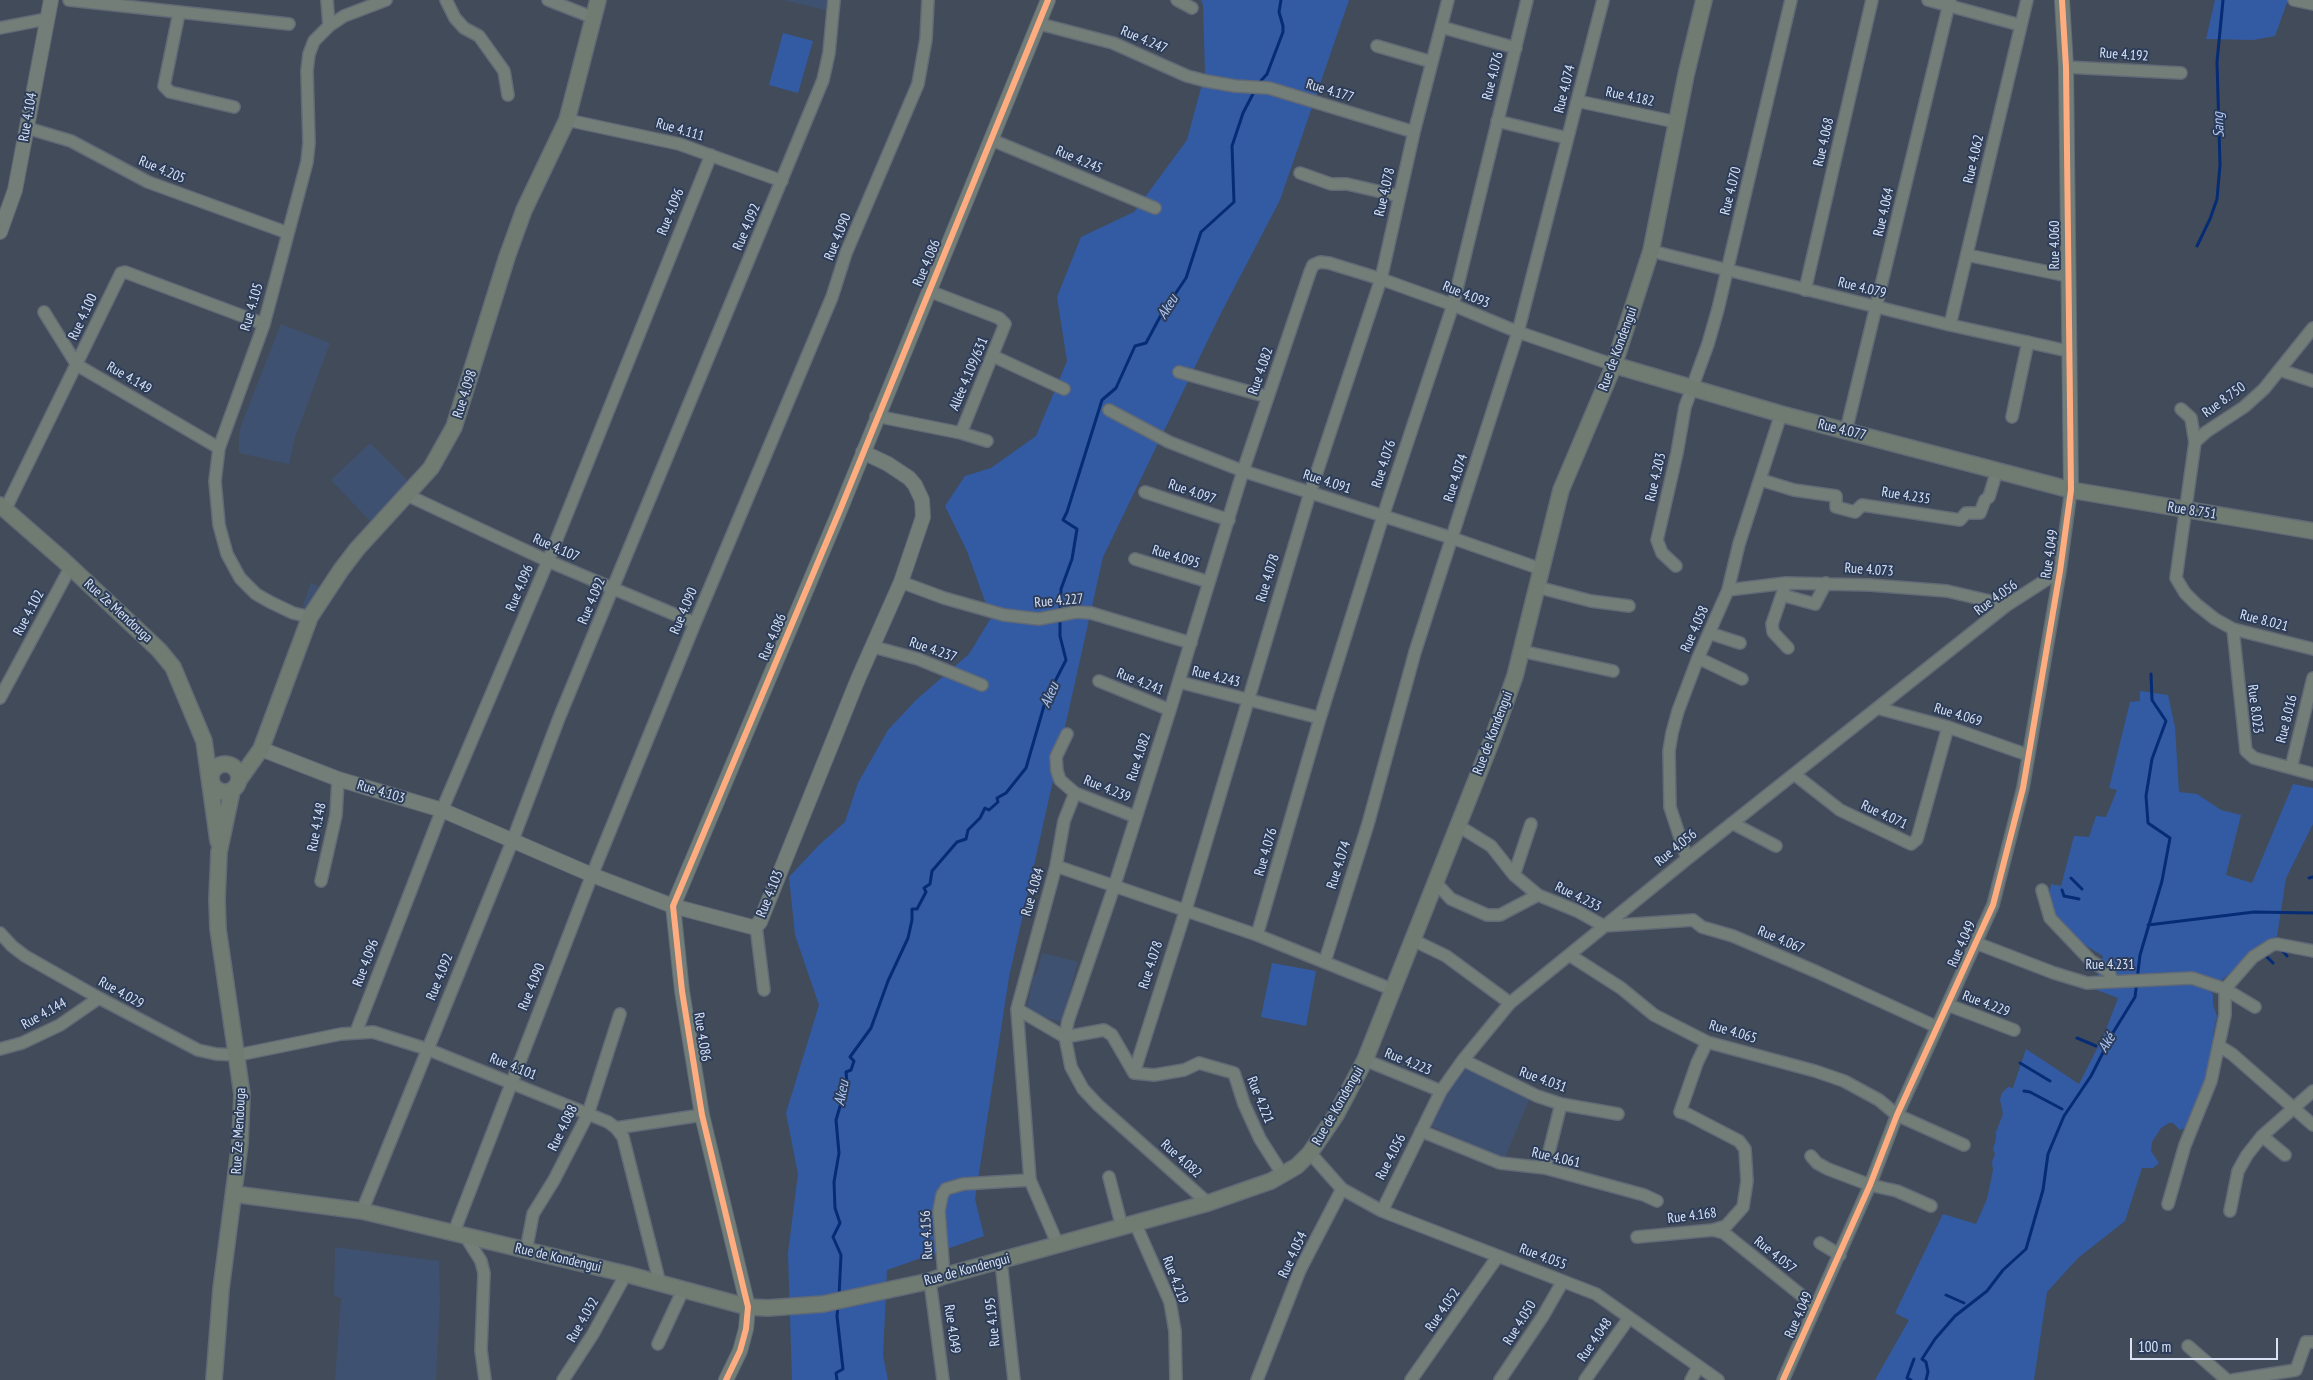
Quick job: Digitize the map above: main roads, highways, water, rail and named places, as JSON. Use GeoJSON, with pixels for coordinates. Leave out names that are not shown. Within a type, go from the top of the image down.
{"type":"FeatureCollection","features":[{"type":"Feature","properties":{"kind":"main road","name":"Rue 4.098"},"geometry":{"type":"LineString","coordinates":[[234,776],[261,750],[310,617],[341,570],[431,468],[454,427],[519,225],[567,120],[598,0]]}},
{"type":"Feature","properties":{"kind":"main road","name":"Rue de Kondengui"},"geometry":{"type":"LineString","coordinates":[[234,1194],[362,1211],[626,1274],[748,1307],[768,1308],[823,1304],[930,1282],[944,1276],[1208,1203],[1283,1175],[1297,1166],[1310,1153],[1336,1115],[1365,1060],[1391,989],[1492,740],[1521,651],[1561,490],[1614,365],[1651,251],[1676,122],[1704,0]]}},
{"type":"Feature","properties":{"kind":"main road","name":"Rue 4.077"},"geometry":{"type":"LineString","coordinates":[[1614,365],[1782,414],[2071,490]]}},
{"type":"Feature","properties":{"kind":"main road","name":"Rue 8.751"},"geometry":{"type":"LineString","coordinates":[[2071,490],[2313,531]]}},
{"type":"Feature","properties":{"kind":"main road","name":"Rue Ze Mendouga"},"geometry":{"type":"LineString","coordinates":[[3,507],[160,650],[173,667],[204,741],[219,852]]}},
{"type":"Feature","properties":{"kind":"main road","name":"Rue Ze Mendouga"},"geometry":{"type":"LineString","coordinates":[[204,741],[234,776],[219,852],[217,899],[218,930],[238,1055],[242,1094],[234,1194],[222,1280],[214,1380]]}},
{"type":"Feature","properties":{"kind":"main road"},"geometry":{"type":"LineString","coordinates":[[219,765],[234,776],[219,792],[211,782],[212,772],[219,765]]}},
{"type":"Feature","properties":{"kind":"waterway","name":"Akeu"},"geometry":{"type":"LineString","coordinates":[[1258,84],[1267,74],[1283,32],[1279,12],[1281,0]]}},
{"type":"Feature","properties":{"kind":"waterway","name":"Sang"},"geometry":{"type":"LineString","coordinates":[[2197,246],[2217,199],[2220,165],[2217,62],[2223,0]]}},
{"type":"Feature","properties":{"kind":"waterway","name":"Akeu"},"geometry":{"type":"LineString","coordinates":[[1060,611],[1061,589],[1072,559],[1077,529],[1063,520],[1102,400],[1116,388],[1135,346],[1146,343],[1161,315],[1186,278],[1201,232],[1234,202],[1232,146],[1243,113],[1255,90]]}},
{"type":"Feature","properties":{"kind":"waterway","name":"Akeu"},"geometry":{"type":"LineString","coordinates":[[839,1296],[841,1255],[833,1237],[840,1223],[835,1208],[834,1182],[839,1153],[836,1120],[847,1083],[846,1072],[851,1070],[854,1061],[850,1057],[871,1028],[888,981],[908,938],[912,920],[912,909],[917,909],[926,892],[924,888],[930,884],[932,871],[957,842],[966,839],[968,830],[980,818],[985,808],[989,810],[998,802],[997,798],[1006,793],[1026,768],[1046,699],[1066,660],[1060,636],[1060,618]]}},
{"type":"Feature","properties":{"kind":"waterway","name":"Aké"},"geometry":{"type":"LineString","coordinates":[[1926,1380],[1928,1372],[1926,1362],[1922,1359],[1935,1339],[1955,1316],[1987,1291],[2003,1270],[2026,1249],[2043,1190],[2048,1154],[2064,1116],[2091,1076],[2114,1031],[2135,997],[2140,955],[2162,881],[2170,838],[2148,823],[2146,796],[2152,759],[2166,721],[2152,700],[2151,674]]}},
{"type":"Feature","properties":{"kind":"waterway"},"geometry":{"type":"LineString","coordinates":[[2309,878],[2313,877]]}},
{"type":"Feature","properties":{"kind":"waterway"},"geometry":{"type":"LineString","coordinates":[[2071,878],[2082,889]]}},
{"type":"Feature","properties":{"kind":"waterway"},"geometry":{"type":"LineString","coordinates":[[2062,890],[2064,896],[2079,899]]}},
{"type":"Feature","properties":{"kind":"waterway"},"geometry":{"type":"LineString","coordinates":[[2148,925],[2254,912],[2313,913]]}},
{"type":"Feature","properties":{"kind":"waterway"},"geometry":{"type":"LineString","coordinates":[[2281,949],[2287,956]]}},
{"type":"Feature","properties":{"kind":"waterway"},"geometry":{"type":"LineString","coordinates":[[2263,953],[2273,963]]}},
{"type":"Feature","properties":{"kind":"waterway"},"geometry":{"type":"LineString","coordinates":[[2077,1038],[2096,1046]]}},
{"type":"Feature","properties":{"kind":"waterway"},"geometry":{"type":"LineString","coordinates":[[2020,1063],[2050,1081]]}},
{"type":"Feature","properties":{"kind":"waterway"},"geometry":{"type":"LineString","coordinates":[[2024,1091],[2030,1092],[2062,1109]]}},
{"type":"Feature","properties":{"kind":"waterway"},"geometry":{"type":"LineString","coordinates":[[1946,1295],[1964,1303]]}},
{"type":"Feature","properties":{"kind":"waterway","name":"Akeu"},"geometry":{"type":"LineString","coordinates":[[837,1380],[836,1373],[843,1369],[837,1316],[838,1305]]}},
{"type":"Feature","properties":{"kind":"waterway"},"geometry":{"type":"LineString","coordinates":[[1911,1380],[1907,1378],[1914,1359]]}}]}
